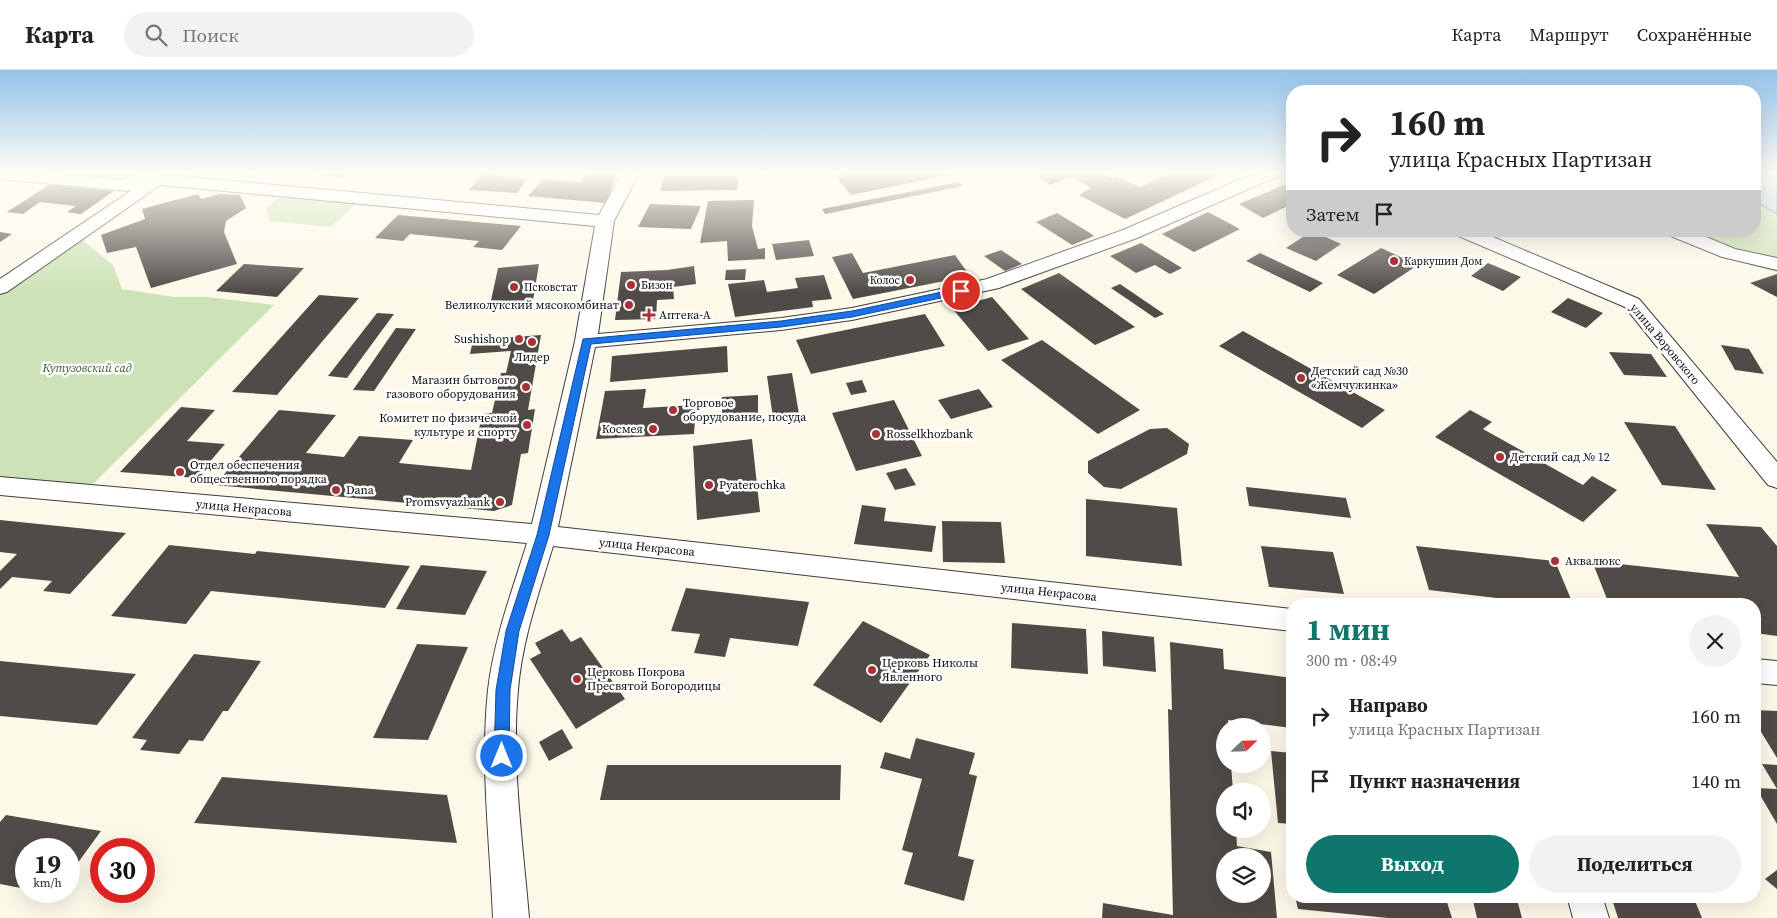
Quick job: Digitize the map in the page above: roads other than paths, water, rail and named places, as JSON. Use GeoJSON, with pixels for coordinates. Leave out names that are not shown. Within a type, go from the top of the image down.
{"type":"FeatureCollection","features":[{"type":"Feature","properties":{"kind":"street"},"geometry":{"type":"LineString","coordinates":[[0,288],[102,213]]}},
{"type":"Feature","properties":{"kind":"street"},"geometry":{"type":"LineString","coordinates":[[520,213],[605,221]]}},
{"type":"Feature","properties":{"kind":"street"},"geometry":{"type":"LineString","coordinates":[[511,918],[502,756],[503,690],[513,631],[543,535],[586,341],[605,221],[610,213]]}},
{"type":"Feature","properties":{"kind":"street"},"geometry":{"type":"LineString","coordinates":[[586,341],[790,323],[852,314],[992,284],[1130,234],[1180,213]]}},
{"type":"Feature","properties":{"kind":"street","name":"улица Воровского"},"geometry":{"type":"LineString","coordinates":[[1477,237],[1632,303],[1777,479]]}},
{"type":"Feature","properties":{"kind":"street"},"geometry":{"type":"LineString","coordinates":[[1690,237],[1729,253],[1777,264]]}},
{"type":"Feature","properties":{"kind":"street","name":"улица Некрасова"},"geometry":{"type":"LineString","coordinates":[[0,486],[543,535],[1286,619]]}},
{"type":"Feature","properties":{"kind":"street"},"geometry":{"type":"LineString","coordinates":[[1761,672],[1777,673]]}},
{"type":"Feature","properties":{"kind":"street"},"geometry":{"type":"LineString","coordinates":[[1586,903],[1591,918]]}},
{"type":"Feature","properties":{"kind":"place","name":"Каркушин Дом"},"geometry":{"type":"Point","coordinates":[1394,261]}},
{"type":"Feature","properties":{"kind":"place","name":"Колос"},"geometry":{"type":"Point","coordinates":[910,280]}},
{"type":"Feature","properties":{"kind":"place","name":"Бизон"},"geometry":{"type":"Point","coordinates":[631,285]}},
{"type":"Feature","properties":{"kind":"place","name":"Псковстат"},"geometry":{"type":"Point","coordinates":[514,287]}},
{"type":"Feature","properties":{"kind":"place","name":"Великолукский мясокомбинат"},"geometry":{"type":"Point","coordinates":[629,305]}},
{"type":"Feature","properties":{"kind":"place","name":"Аптека-А"},"geometry":{"type":"Point","coordinates":[649,315]}},
{"type":"Feature","properties":{"kind":"place","name":"Sushishop"},"geometry":{"type":"Point","coordinates":[519,339]}},
{"type":"Feature","properties":{"kind":"place","name":"Лидер"},"geometry":{"type":"Point","coordinates":[532,342]}},
{"type":"Feature","properties":{"kind":"place","name":"Детский сад №30 «Жемчужинка»"},"geometry":{"type":"Point","coordinates":[1301,378]}},
{"type":"Feature","properties":{"kind":"place","name":"Магазин бытового газового оборудования"},"geometry":{"type":"Point","coordinates":[526,387]}},
{"type":"Feature","properties":{"kind":"place","name":"Торговое оборудование, посуда"},"geometry":{"type":"Point","coordinates":[673,410]}},
{"type":"Feature","properties":{"kind":"place","name":"Комитет по физической культуре и спорту"},"geometry":{"type":"Point","coordinates":[527,425]}},
{"type":"Feature","properties":{"kind":"place","name":"Космея"},"geometry":{"type":"Point","coordinates":[653,429]}},
{"type":"Feature","properties":{"kind":"place","name":"Rosselkhozbank"},"geometry":{"type":"Point","coordinates":[876,434]}},
{"type":"Feature","properties":{"kind":"place","name":"Детский сад № 12"},"geometry":{"type":"Point","coordinates":[1500,457]}},
{"type":"Feature","properties":{"kind":"place","name":"Отдел обеспечения общественного порядка"},"geometry":{"type":"Point","coordinates":[180,472]}},
{"type":"Feature","properties":{"kind":"place","name":"Pyaterochka"},"geometry":{"type":"Point","coordinates":[709,485]}},
{"type":"Feature","properties":{"kind":"place","name":"Dana"},"geometry":{"type":"Point","coordinates":[336,490]}},
{"type":"Feature","properties":{"kind":"place","name":"Promsvyazbank"},"geometry":{"type":"Point","coordinates":[500,502]}},
{"type":"Feature","properties":{"kind":"place","name":"Аквалюкс"},"geometry":{"type":"Point","coordinates":[1555,561]}},
{"type":"Feature","properties":{"kind":"place","name":"Церковь Николы Явленного"},"geometry":{"type":"Point","coordinates":[872,670]}},
{"type":"Feature","properties":{"kind":"place","name":"Церковь Покрова Пресвятой Богородицы"},"geometry":{"type":"Point","coordinates":[577,679]}},
{"type":"Feature","properties":{"kind":"park label","name":"Кутузовский сад"},"geometry":{"type":"Point","coordinates":[87,368]}}]}
